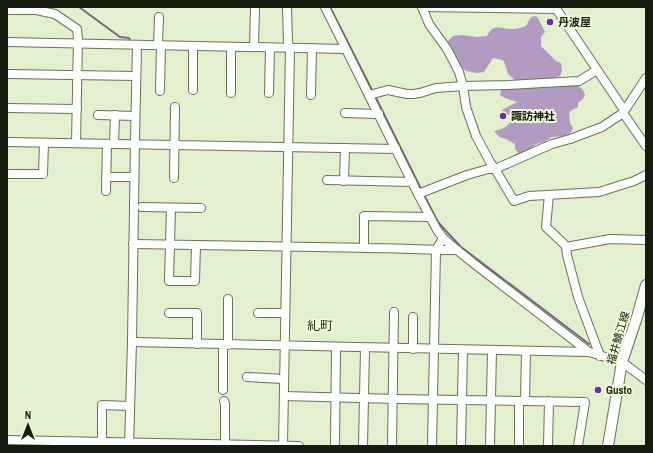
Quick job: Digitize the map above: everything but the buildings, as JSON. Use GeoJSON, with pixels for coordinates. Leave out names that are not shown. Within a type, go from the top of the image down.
{"type":"FeatureCollection","features":[{"type":"Feature","properties":{"kind":"main road","name":"福井鯖江線"},"geometry":{"type":"LineString","coordinates":[[608,446],[622,362],[646,285]]}},
{"type":"Feature","properties":{"kind":"street"},"geometry":{"type":"LineString","coordinates":[[254,47],[255,7]]}},
{"type":"Feature","properties":{"kind":"street"},"geometry":{"type":"LineString","coordinates":[[283,446],[290,48],[288,43],[287,7]]}},
{"type":"Feature","properties":{"kind":"street"},"geometry":{"type":"LineString","coordinates":[[325,7],[345,49],[373,94],[379,114],[412,182],[422,193],[436,230],[457,250],[590,352],[622,362],[646,380]]}},
{"type":"Feature","properties":{"kind":"street"},"geometry":{"type":"LineString","coordinates":[[646,146],[555,8],[422,7],[429,24],[447,49],[459,72],[466,107],[476,136],[514,201],[529,196],[599,192],[634,181],[646,175]]}},
{"type":"Feature","properties":{"kind":"street"},"geometry":{"type":"LineString","coordinates":[[7,10],[36,10],[55,14],[77,29],[76,143]]}},
{"type":"Feature","properties":{"kind":"street"},"geometry":{"type":"LineString","coordinates":[[158,17],[160,45],[160,91]]}},
{"type":"Feature","properties":{"kind":"street"},"geometry":{"type":"LineString","coordinates":[[7,42],[345,49]]}},
{"type":"Feature","properties":{"kind":"street"},"geometry":{"type":"LineString","coordinates":[[129,444],[137,45]]}},
{"type":"Feature","properties":{"kind":"street"},"geometry":{"type":"LineString","coordinates":[[193,46],[193,90]]}},
{"type":"Feature","properties":{"kind":"street"},"geometry":{"type":"LineString","coordinates":[[231,47],[231,92]]}},
{"type":"Feature","properties":{"kind":"street"},"geometry":{"type":"LineString","coordinates":[[269,93],[270,48]]}},
{"type":"Feature","properties":{"kind":"street"},"geometry":{"type":"LineString","coordinates":[[311,95],[312,48]]}},
{"type":"Feature","properties":{"kind":"street"},"geometry":{"type":"LineString","coordinates":[[373,94],[388,90],[413,94],[436,88],[579,81],[597,70]]}},
{"type":"Feature","properties":{"kind":"street"},"geometry":{"type":"LineString","coordinates":[[7,74],[136,76]]}},
{"type":"Feature","properties":{"kind":"street"},"geometry":{"type":"LineString","coordinates":[[422,193],[468,175],[488,169],[495,169],[552,144],[602,127],[623,111],[646,78]]}},
{"type":"Feature","properties":{"kind":"street"},"geometry":{"type":"LineString","coordinates":[[174,178],[175,107]]}},
{"type":"Feature","properties":{"kind":"street"},"geometry":{"type":"LineString","coordinates":[[7,108],[77,109]]}},
{"type":"Feature","properties":{"kind":"street"},"geometry":{"type":"LineString","coordinates":[[345,113],[379,114]]}},
{"type":"Feature","properties":{"kind":"street"},"geometry":{"type":"LineString","coordinates":[[98,115],[135,116]]}},
{"type":"Feature","properties":{"kind":"street"},"geometry":{"type":"LineString","coordinates":[[106,191],[106,177],[115,115]]}},
{"type":"Feature","properties":{"kind":"street"},"geometry":{"type":"LineString","coordinates":[[7,142],[396,149]]}},
{"type":"Feature","properties":{"kind":"street"},"geometry":{"type":"LineString","coordinates":[[7,174],[43,174],[44,142]]}},
{"type":"Feature","properties":{"kind":"street"},"geometry":{"type":"LineString","coordinates":[[344,181],[345,148]]}},
{"type":"Feature","properties":{"kind":"street"},"geometry":{"type":"LineString","coordinates":[[106,177],[134,177]]}},
{"type":"Feature","properties":{"kind":"street"},"geometry":{"type":"LineString","coordinates":[[327,180],[412,182]]}},
{"type":"Feature","properties":{"kind":"street"},"geometry":{"type":"LineString","coordinates":[[549,195],[546,227],[566,247],[578,297],[600,356]]}},
{"type":"Feature","properties":{"kind":"street"},"geometry":{"type":"LineString","coordinates":[[142,207],[201,208]]}},
{"type":"Feature","properties":{"kind":"street"},"geometry":{"type":"LineString","coordinates":[[171,208],[169,281],[195,282],[196,245]]}},
{"type":"Feature","properties":{"kind":"street"},"geometry":{"type":"LineString","coordinates":[[364,248],[364,216],[430,217]]}},
{"type":"Feature","properties":{"kind":"street"},"geometry":{"type":"LineString","coordinates":[[432,446],[436,250],[443,238]]}},
{"type":"Feature","properties":{"kind":"street"},"geometry":{"type":"LineString","coordinates":[[566,247],[610,239],[646,240]]}},
{"type":"Feature","properties":{"kind":"street"},"geometry":{"type":"LineString","coordinates":[[133,244],[457,250]]}},
{"type":"Feature","properties":{"kind":"street"},"geometry":{"type":"LineString","coordinates":[[223,390],[228,299]]}},
{"type":"Feature","properties":{"kind":"street"},"geometry":{"type":"LineString","coordinates":[[258,312],[285,313]]}},
{"type":"Feature","properties":{"kind":"street"},"geometry":{"type":"LineString","coordinates":[[392,446],[394,312]]}},
{"type":"Feature","properties":{"kind":"street"},"geometry":{"type":"LineString","coordinates":[[169,313],[197,313],[197,344]]}},
{"type":"Feature","properties":{"kind":"street"},"geometry":{"type":"LineString","coordinates":[[413,317],[413,349]]}},
{"type":"Feature","properties":{"kind":"street"},"geometry":{"type":"LineString","coordinates":[[132,342],[590,352]]}},
{"type":"Feature","properties":{"kind":"street"},"geometry":{"type":"LineString","coordinates":[[335,446],[336,347]]}},
{"type":"Feature","properties":{"kind":"street"},"geometry":{"type":"LineString","coordinates":[[363,446],[366,348]]}},
{"type":"Feature","properties":{"kind":"street"},"geometry":{"type":"LineString","coordinates":[[461,446],[463,350]]}},
{"type":"Feature","properties":{"kind":"street"},"geometry":{"type":"LineString","coordinates":[[490,446],[492,350]]}},
{"type":"Feature","properties":{"kind":"street"},"geometry":{"type":"LineString","coordinates":[[519,446],[526,351]]}},
{"type":"Feature","properties":{"kind":"street"},"geometry":{"type":"LineString","coordinates":[[246,377],[284,378]]}},
{"type":"Feature","properties":{"kind":"street"},"geometry":{"type":"LineString","coordinates":[[284,396],[585,402],[578,446]]}},
{"type":"Feature","properties":{"kind":"street"},"geometry":{"type":"LineString","coordinates":[[224,401],[225,445]]}},
{"type":"Feature","properties":{"kind":"street"},"geometry":{"type":"LineString","coordinates":[[548,401],[548,446]]}},
{"type":"Feature","properties":{"kind":"street"},"geometry":{"type":"LineString","coordinates":[[102,442],[102,405],[130,406]]}},
{"type":"Feature","properties":{"kind":"street"},"geometry":{"type":"LineString","coordinates":[[7,440],[129,444],[299,446]]}},
{"type":"Feature","properties":{"kind":"shaded area"},"geometry":{"type":"Polygon","coordinates":[[[535,16],[538,18],[545,32],[541,37],[541,46],[556,61],[561,63],[562,71],[560,76],[553,78],[515,80],[508,74],[503,60],[493,58],[484,72],[477,73],[466,71],[460,66],[456,56],[450,49],[448,41],[453,36],[487,36],[495,27],[513,29],[526,26],[531,17],[535,16]]]}},
{"type":"Feature","properties":{"kind":"shaded area"},"geometry":{"type":"Polygon","coordinates":[[[578,85],[583,90],[585,95],[578,103],[578,107],[569,113],[570,124],[573,129],[565,136],[552,137],[544,142],[536,144],[529,151],[519,154],[515,149],[515,144],[499,137],[494,131],[508,125],[512,115],[503,114],[502,110],[517,102],[500,95],[501,90],[508,88],[578,85]]]}},
{"type":"Feature","properties":{"kind":"waterway"},"geometry":{"type":"LineString","coordinates":[[79,7],[120,37],[129,38],[130,40]]}},
{"type":"Feature","properties":{"kind":"waterway"},"geometry":{"type":"LineString","coordinates":[[330,7],[373,92]]}},
{"type":"Feature","properties":{"kind":"waterway"},"geometry":{"type":"LineString","coordinates":[[375,96],[422,191]]}},
{"type":"Feature","properties":{"kind":"waterway"},"geometry":{"type":"LineString","coordinates":[[424,195],[438,222],[461,247],[589,344]]}},
{"type":"Feature","properties":{"kind":"place","name":"丹波屋"},"geometry":{"type":"Point","coordinates":[550,22]}},
{"type":"Feature","properties":{"kind":"place","name":"諏訪神社"},"geometry":{"type":"Point","coordinates":[503,116]}},
{"type":"Feature","properties":{"kind":"place","name":"Gusto"},"geometry":{"type":"Point","coordinates":[598,390]}},
{"type":"Feature","properties":{"kind":"district","name":"糺町"},"geometry":{"type":"Point","coordinates":[320,325]}}]}
